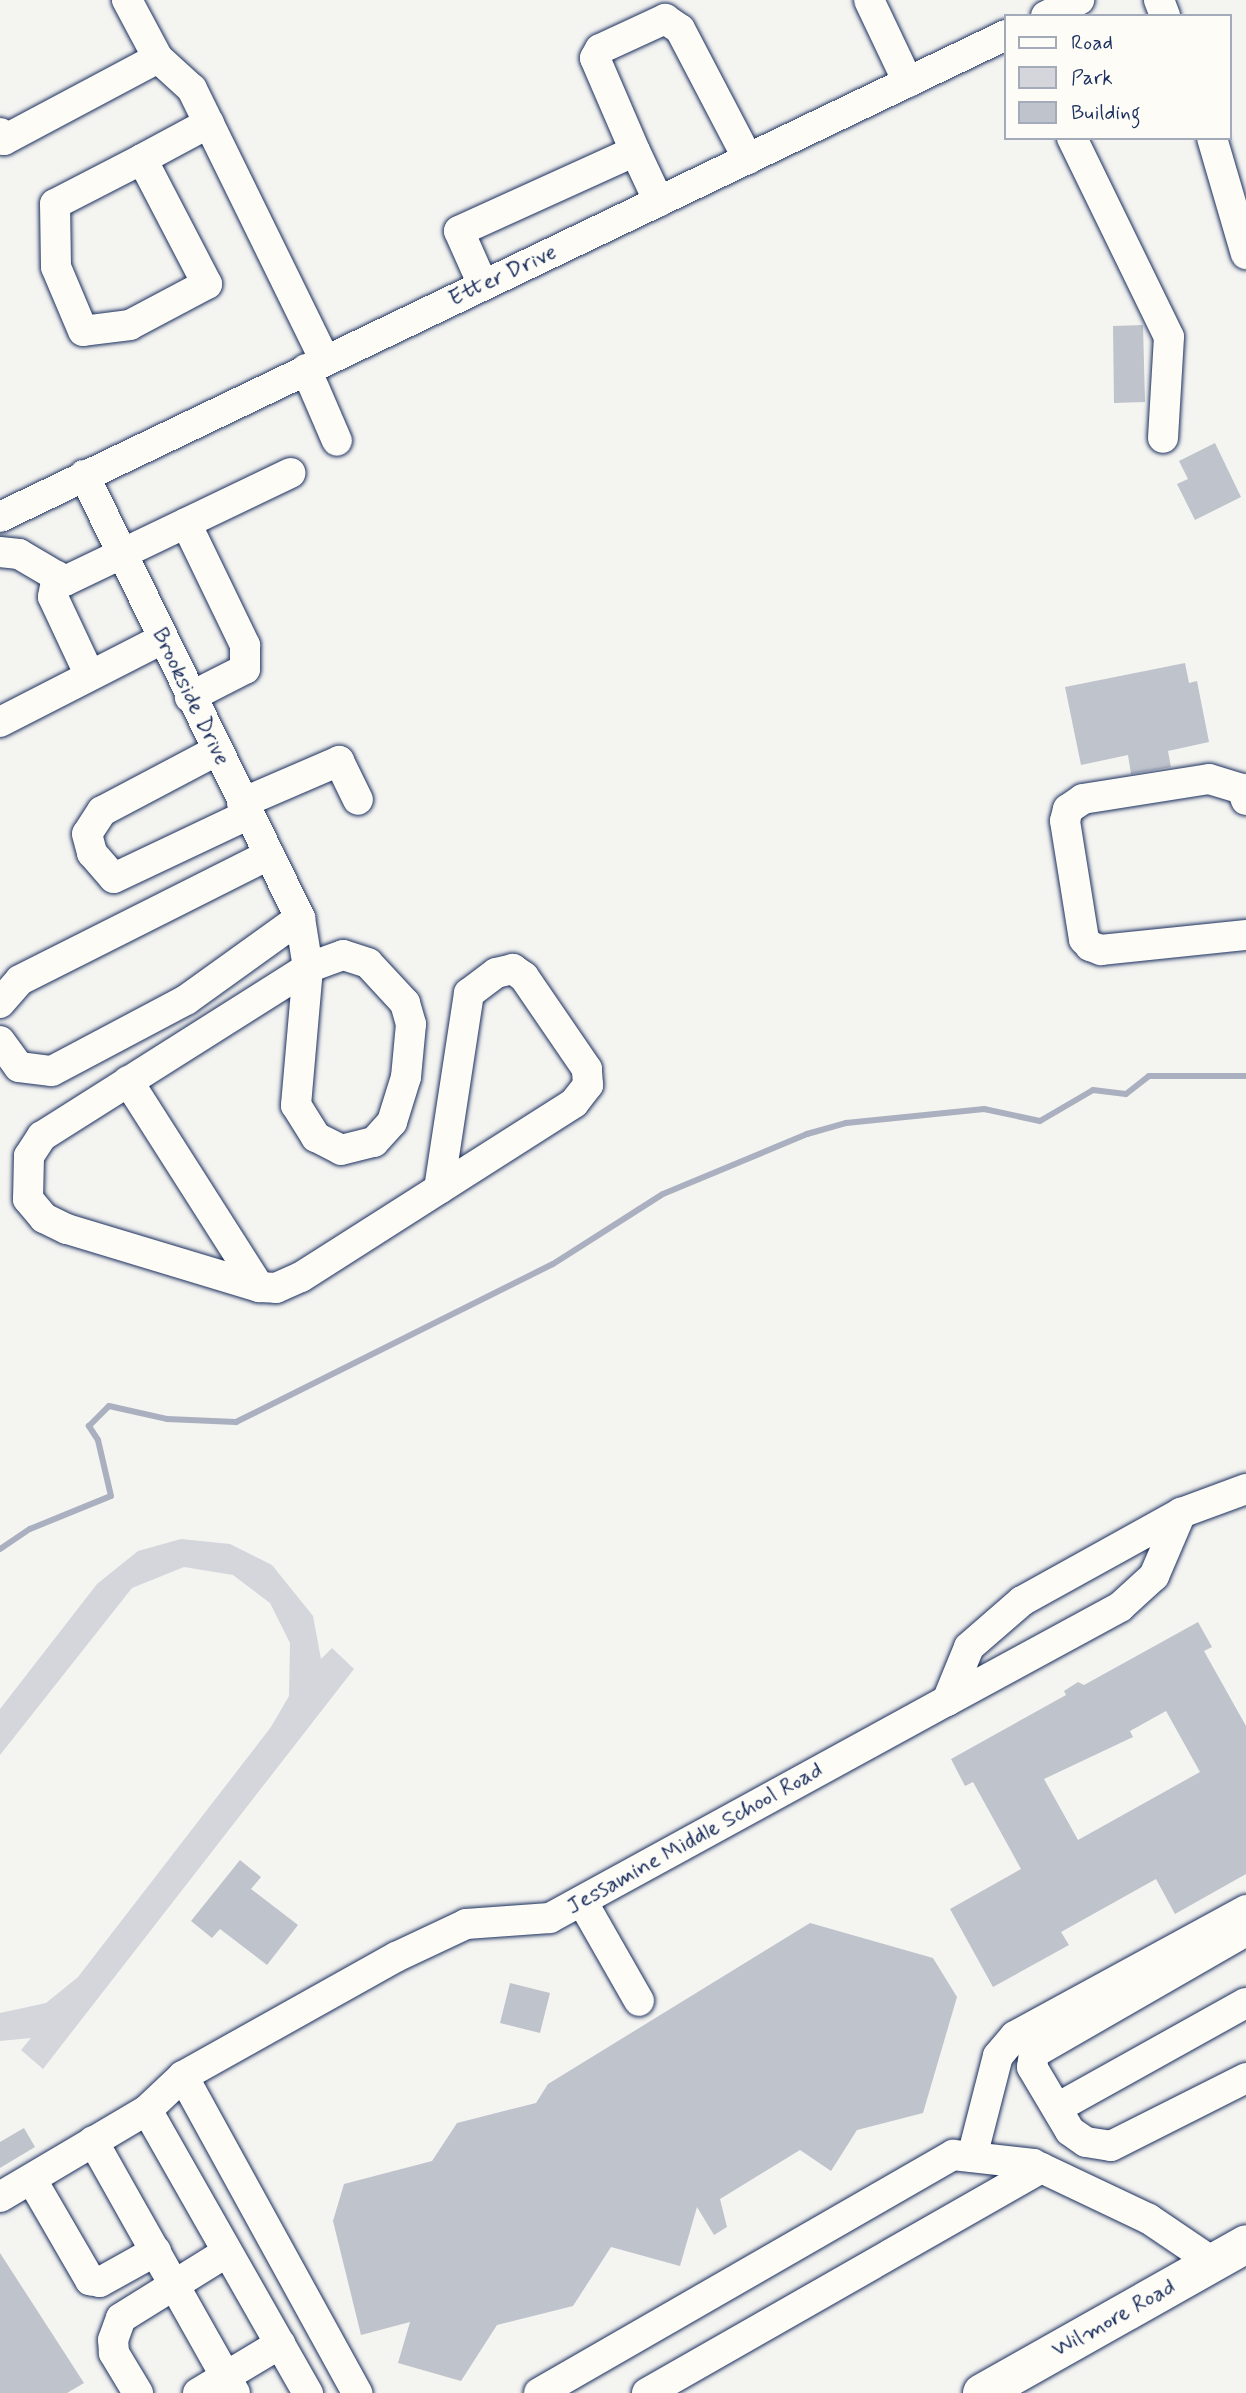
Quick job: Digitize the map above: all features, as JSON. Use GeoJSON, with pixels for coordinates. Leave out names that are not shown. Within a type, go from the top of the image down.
{"type":"FeatureCollection","features":[{"type":"Feature","properties":{"kind":"main road","name":"Wilmore Road"},"geometry":{"type":"LineString","coordinates":[[982,2393],[1246,2244]]}},
{"type":"Feature","properties":{"kind":"street"},"geometry":{"type":"LineString","coordinates":[[127,0],[158,58],[192,89],[209,123],[316,365],[337,441]]}},
{"type":"Feature","properties":{"kind":"street"},"geometry":{"type":"LineString","coordinates":[[869,0],[908,82]]}},
{"type":"Feature","properties":{"kind":"street"},"geometry":{"type":"LineString","coordinates":[[1050,14],[1079,0]]}},
{"type":"Feature","properties":{"kind":"street"},"geometry":{"type":"LineString","coordinates":[[659,202],[595,58],[600,49],[665,19],[680,29],[748,159]]}},
{"type":"Feature","properties":{"kind":"street","name":"Etter Drive"},"geometry":{"type":"LineString","coordinates":[[0,517],[1004,36]]}},
{"type":"Feature","properties":{"kind":"street"},"geometry":{"type":"LineString","coordinates":[[0,134],[4,140],[158,58]]}},
{"type":"Feature","properties":{"kind":"street"},"geometry":{"type":"LineString","coordinates":[[142,159],[206,284],[130,325],[83,331],[56,267],[55,204],[209,123]]}},
{"type":"Feature","properties":{"kind":"street"},"geometry":{"type":"LineString","coordinates":[[1073,140],[1169,337],[1163,438]]}},
{"type":"Feature","properties":{"kind":"street"},"geometry":{"type":"LineString","coordinates":[[1213,140],[1246,254]]}},
{"type":"Feature","properties":{"kind":"street"},"geometry":{"type":"LineString","coordinates":[[483,285],[459,232],[635,150]]}},
{"type":"Feature","properties":{"kind":"street"},"geometry":{"type":"LineString","coordinates":[[0,551],[19,554],[65,580],[290,473]]}},
{"type":"Feature","properties":{"kind":"street","name":"Brookside Drive"},"geometry":{"type":"LineString","coordinates":[[84,475],[244,809],[300,918],[307,968],[296,1105],[316,1137],[341,1150],[374,1142],[392,1122],[406,1077],[411,1024],[405,1003],[368,963],[343,955],[307,968]]}},
{"type":"Feature","properties":{"kind":"street"},"geometry":{"type":"LineString","coordinates":[[186,523],[245,645],[245,669],[190,698]]}},
{"type":"Feature","properties":{"kind":"street"},"geometry":{"type":"LineString","coordinates":[[57,576],[53,597],[89,674]]}},
{"type":"Feature","properties":{"kind":"street"},"geometry":{"type":"LineString","coordinates":[[0,722],[89,674],[162,639]]}},
{"type":"Feature","properties":{"kind":"street"},"geometry":{"type":"LineString","coordinates":[[216,751],[102,811],[87,834],[92,853],[114,877],[339,761],[358,800]]}},
{"type":"Feature","properties":{"kind":"street"},"geometry":{"type":"LineString","coordinates":[[1246,800],[1242,789],[1209,779],[1083,799],[1068,809],[1065,821],[1084,939],[1090,946],[1101,950],[1246,935]]}},
{"type":"Feature","properties":{"kind":"street"},"geometry":{"type":"LineString","coordinates":[[0,1003],[20,980],[269,855]]}},
{"type":"Feature","properties":{"kind":"street"},"geometry":{"type":"LineString","coordinates":[[0,1041],[19,1067],[52,1071],[186,1000],[300,918]]}},
{"type":"Feature","properties":{"kind":"street"},"geometry":{"type":"LineString","coordinates":[[307,968],[42,1136],[29,1156],[28,1199],[44,1217],[67,1229],[259,1287],[276,1288],[301,1277],[574,1103],[588,1085],[587,1069],[524,977],[513,969],[496,973],[469,993],[439,1189]]}},
{"type":"Feature","properties":{"kind":"street"},"geometry":{"type":"LineString","coordinates":[[128,1081],[259,1287]]}},
{"type":"Feature","properties":{"kind":"street"},"geometry":{"type":"LineString","coordinates":[[947,1701],[969,1647],[1022,1601],[1181,1513],[1246,1489]]}},
{"type":"Feature","properties":{"kind":"street","name":"Jessamine Middle School Road"},"geometry":{"type":"LineString","coordinates":[[0,2197],[147,2110],[183,2076],[466,1924],[550,1918],[1120,1607],[1154,1576],[1181,1513]]}},
{"type":"Feature","properties":{"kind":"street"},"geometry":{"type":"LineString","coordinates":[[582,1901],[639,2001]]}},
{"type":"Feature","properties":{"kind":"street"},"geometry":{"type":"LineString","coordinates":[[972,2157],[998,2056],[1015,2036],[1246,1910]]}},
{"type":"Feature","properties":{"kind":"street"},"geometry":{"type":"LineString","coordinates":[[1246,1931],[1034,2053],[1032,2067],[1064,2119],[1086,2142],[1111,2146],[1246,2078]]}},
{"type":"Feature","properties":{"kind":"street"},"geometry":{"type":"LineString","coordinates":[[1064,2119],[1246,2003]]}},
{"type":"Feature","properties":{"kind":"street"},"geometry":{"type":"LineString","coordinates":[[183,2076],[357,2393]]}},
{"type":"Feature","properties":{"kind":"street"},"geometry":{"type":"LineString","coordinates":[[147,2110],[308,2393]]}},
{"type":"Feature","properties":{"kind":"street"},"geometry":{"type":"LineString","coordinates":[[93,2141],[231,2384]]}},
{"type":"Feature","properties":{"kind":"street"},"geometry":{"type":"LineString","coordinates":[[539,2393],[953,2155],[1041,2168],[1149,2219],[1214,2263]]}},
{"type":"Feature","properties":{"kind":"street"},"geometry":{"type":"LineString","coordinates":[[647,2393],[1041,2168]]}},
{"type":"Feature","properties":{"kind":"street"},"geometry":{"type":"LineString","coordinates":[[32,2180],[90,2280],[100,2282],[156,2251]]}},
{"type":"Feature","properties":{"kind":"street"},"geometry":{"type":"LineString","coordinates":[[138,2393],[114,2353],[115,2329],[132,2309],[227,2252]]}},
{"type":"Feature","properties":{"kind":"street"},"geometry":{"type":"LineString","coordinates":[[198,2393],[231,2384],[280,2344]]}},
{"type":"Feature","properties":{"kind":"green space"},"geometry":{"type":"Polygon","coordinates":[[[181,1539],[230,1544],[272,1565],[313,1616],[321,1659],[332,1648],[354,1669],[43,2069],[21,2050],[31,2038],[0,2041],[0,2013],[46,2003],[78,1977],[271,1727],[289,1696],[290,1643],[270,1603],[233,1575],[184,1567],[132,1588],[0,1755],[0,1709],[97,1584],[138,1551],[181,1539]]]}},
{"type":"Feature","properties":{"kind":"building"},"geometry":{"type":"Polygon","coordinates":[[[1143,325],[1145,402],[1114,403],[1113,326],[1143,325]]]}},
{"type":"Feature","properties":{"kind":"building"},"geometry":{"type":"Polygon","coordinates":[[[1215,443],[1241,497],[1195,520],[1177,484],[1188,479],[1179,461],[1215,443]]]}},
{"type":"Feature","properties":{"kind":"building"},"geometry":{"type":"Polygon","coordinates":[[[1185,663],[1189,683],[1197,681],[1209,742],[1168,751],[1171,767],[1131,774],[1128,755],[1081,765],[1065,687],[1185,663]]]}},
{"type":"Feature","properties":{"kind":"building"},"geometry":{"type":"Polygon","coordinates":[[[1198,1622],[1212,1647],[1204,1651],[1246,1726],[1246,1874],[1175,1914],[1156,1879],[1061,1932],[1069,1945],[993,1987],[950,1909],[1021,1869],[973,1782],[965,1786],[951,1759],[1066,1695],[1064,1691],[1078,1682],[1084,1685],[1198,1622]],[[1166,1711],[1130,1731],[1133,1737],[1044,1779],[1078,1840],[1200,1772],[1166,1711]]]}},
{"type":"Feature","properties":{"kind":"building"},"geometry":{"type":"Polygon","coordinates":[[[240,1860],[261,1877],[251,1889],[298,1925],[267,1965],[220,1929],[212,1938],[191,1921],[240,1860]]]}},
{"type":"Feature","properties":{"kind":"building"},"geometry":{"type":"Polygon","coordinates":[[[810,1923],[933,1958],[957,1997],[923,2113],[857,2130],[831,2171],[800,2150],[720,2199],[727,2227],[714,2235],[697,2207],[680,2266],[611,2247],[573,2306],[497,2325],[461,2381],[398,2363],[410,2322],[361,2335],[333,2221],[344,2184],[432,2161],[457,2123],[536,2103],[548,2084],[810,1923]]]}},
{"type":"Feature","properties":{"kind":"building"},"geometry":{"type":"Polygon","coordinates":[[[510,1983],[550,1993],[540,2033],[500,2023],[510,1983]]]}},
{"type":"Feature","properties":{"kind":"building"},"geometry":{"type":"Polygon","coordinates":[[[24,2128],[35,2147],[0,2168],[0,2142],[24,2128]]]}},
{"type":"Feature","properties":{"kind":"building"},"geometry":{"type":"Polygon","coordinates":[[[0,2253],[84,2383],[67,2393],[0,2393],[0,2253]]]}},
{"type":"Feature","properties":{"kind":"waterway"},"geometry":{"type":"LineString","coordinates":[[0,1549],[30,1529],[111,1496],[98,1440],[89,1426],[109,1406],[167,1419],[236,1422],[553,1264],[663,1194],[807,1134],[846,1123],[984,1109],[1040,1121],[1093,1090],[1126,1094],[1149,1076],[1246,1076]]}}]}
